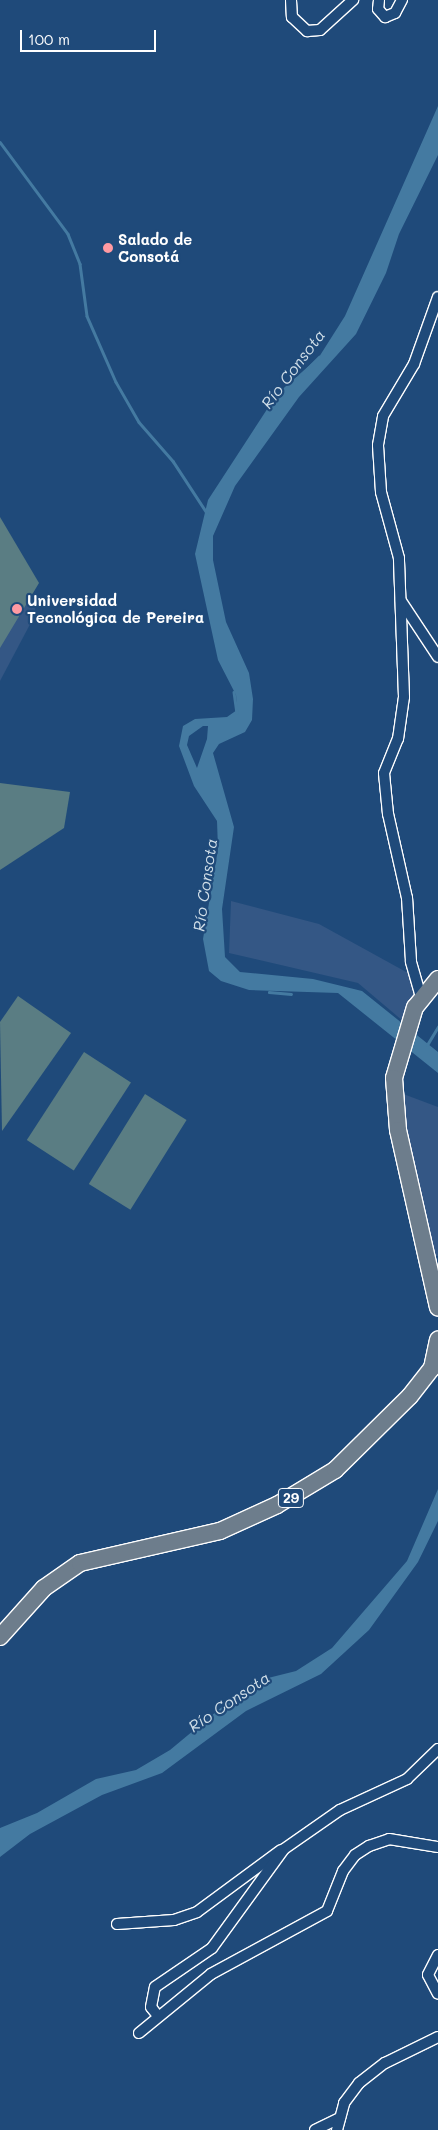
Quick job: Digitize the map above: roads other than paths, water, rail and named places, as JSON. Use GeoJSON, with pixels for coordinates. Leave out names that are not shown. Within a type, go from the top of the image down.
{"type":"FeatureCollection","features":[{"type":"Feature","properties":{"kind":"main road"},"geometry":{"type":"LineString","coordinates":[[438,979],[421,997],[408,1023],[399,1051],[394,1078],[398,1130],[438,1308]]}},
{"type":"Feature","properties":{"kind":"main road","name":"29"},"geometry":{"type":"LineString","coordinates":[[0,1637],[44,1588],[80,1563],[220,1532],[277,1505],[335,1470],[410,1396],[432,1368],[438,1340]]}},
{"type":"Feature","properties":{"kind":"street"},"geometry":{"type":"LineString","coordinates":[[291,0],[292,17],[307,31],[320,30],[353,0]]}},
{"type":"Feature","properties":{"kind":"street"},"geometry":{"type":"LineString","coordinates":[[379,0],[378,9],[385,17],[395,13],[402,0]]}},
{"type":"Feature","properties":{"kind":"street"},"geometry":{"type":"LineString","coordinates":[[421,997],[411,961],[407,898],[388,814],[384,773],[403,719],[401,601],[399,558],[381,492],[378,445],[383,416],[414,364],[438,297]]}},
{"type":"Feature","properties":{"kind":"street"},"geometry":{"type":"LineString","coordinates":[[401,601],[438,657]]}},
{"type":"Feature","properties":{"kind":"street"},"geometry":{"type":"LineString","coordinates":[[116,1924],[148,1924],[197,1912],[268,1856],[284,1849],[340,1810],[407,1779],[438,1749]]}},
{"type":"Feature","properties":{"kind":"street"},"geometry":{"type":"LineString","coordinates":[[139,2033],[211,1974],[327,1911],[343,1871],[355,1854],[369,1846],[389,1839],[438,1846]]}},
{"type":"Feature","properties":{"kind":"street"},"geometry":{"type":"LineString","coordinates":[[158,2016],[151,2007],[155,1987],[212,1948],[284,1849]]}},
{"type":"Feature","properties":{"kind":"street"},"geometry":{"type":"LineString","coordinates":[[438,1955],[428,1975],[438,1994]]}},
{"type":"Feature","properties":{"kind":"street"},"geometry":{"type":"LineString","coordinates":[[336,2130],[340,2118],[358,2084],[385,2063],[438,2037]]}},
{"type":"Feature","properties":{"kind":"street"},"geometry":{"type":"LineString","coordinates":[[315,2130],[340,2118]]}},
{"type":"Feature","properties":{"kind":"water"},"geometry":{"type":"Polygon","coordinates":[[[438,106],[438,155],[399,234],[386,273],[356,334],[299,397],[235,486],[213,536],[213,560],[226,622],[249,673],[253,699],[252,720],[245,732],[219,744],[213,753],[234,827],[222,909],[225,957],[240,972],[313,979],[362,991],[438,1052],[438,1073],[338,993],[249,990],[221,981],[209,971],[203,939],[218,849],[217,821],[194,786],[179,746],[183,726],[195,719],[227,717],[237,710],[236,695],[218,660],[195,554],[208,500],[277,394],[319,357],[345,316],[438,106]],[[203,726],[189,736],[187,745],[197,768],[207,739],[208,726],[203,726]]]}},
{"type":"Feature","properties":{"kind":"water"},"geometry":{"type":"Polygon","coordinates":[[[438,1489],[438,1521],[418,1562],[369,1630],[321,1674],[246,1711],[162,1773],[102,1795],[30,1834],[0,1857],[0,1828],[37,1813],[96,1779],[136,1770],[170,1750],[252,1682],[296,1671],[332,1648],[407,1561],[438,1489]]]}},
{"type":"Feature","properties":{"kind":"waterway"},"geometry":{"type":"LineString","coordinates":[[0,142],[68,234],[80,264],[87,316],[116,382],[139,422],[173,461],[207,513]]}},
{"type":"Feature","properties":{"kind":"waterway","name":"Río Consota"},"geometry":{"type":"LineString","coordinates":[[302,374],[319,357]]}},
{"type":"Feature","properties":{"kind":"waterway","name":"Río Consota"},"geometry":{"type":"LineString","coordinates":[[234,692],[237,713]]}},
{"type":"Feature","properties":{"kind":"waterway","name":"Río Consota"},"geometry":{"type":"LineString","coordinates":[[269,992],[291,994]]}},
{"type":"Feature","properties":{"kind":"waterway"},"geometry":{"type":"LineString","coordinates":[[427,1045],[438,1027]]}},
{"type":"Feature","properties":{"kind":"place","name":"Salado de Consotá"},"geometry":{"type":"Point","coordinates":[108,248]}},
{"type":"Feature","properties":{"kind":"place","name":"Universidad Tecnológica de Pereira"},"geometry":{"type":"Point","coordinates":[17,609]}}]}
